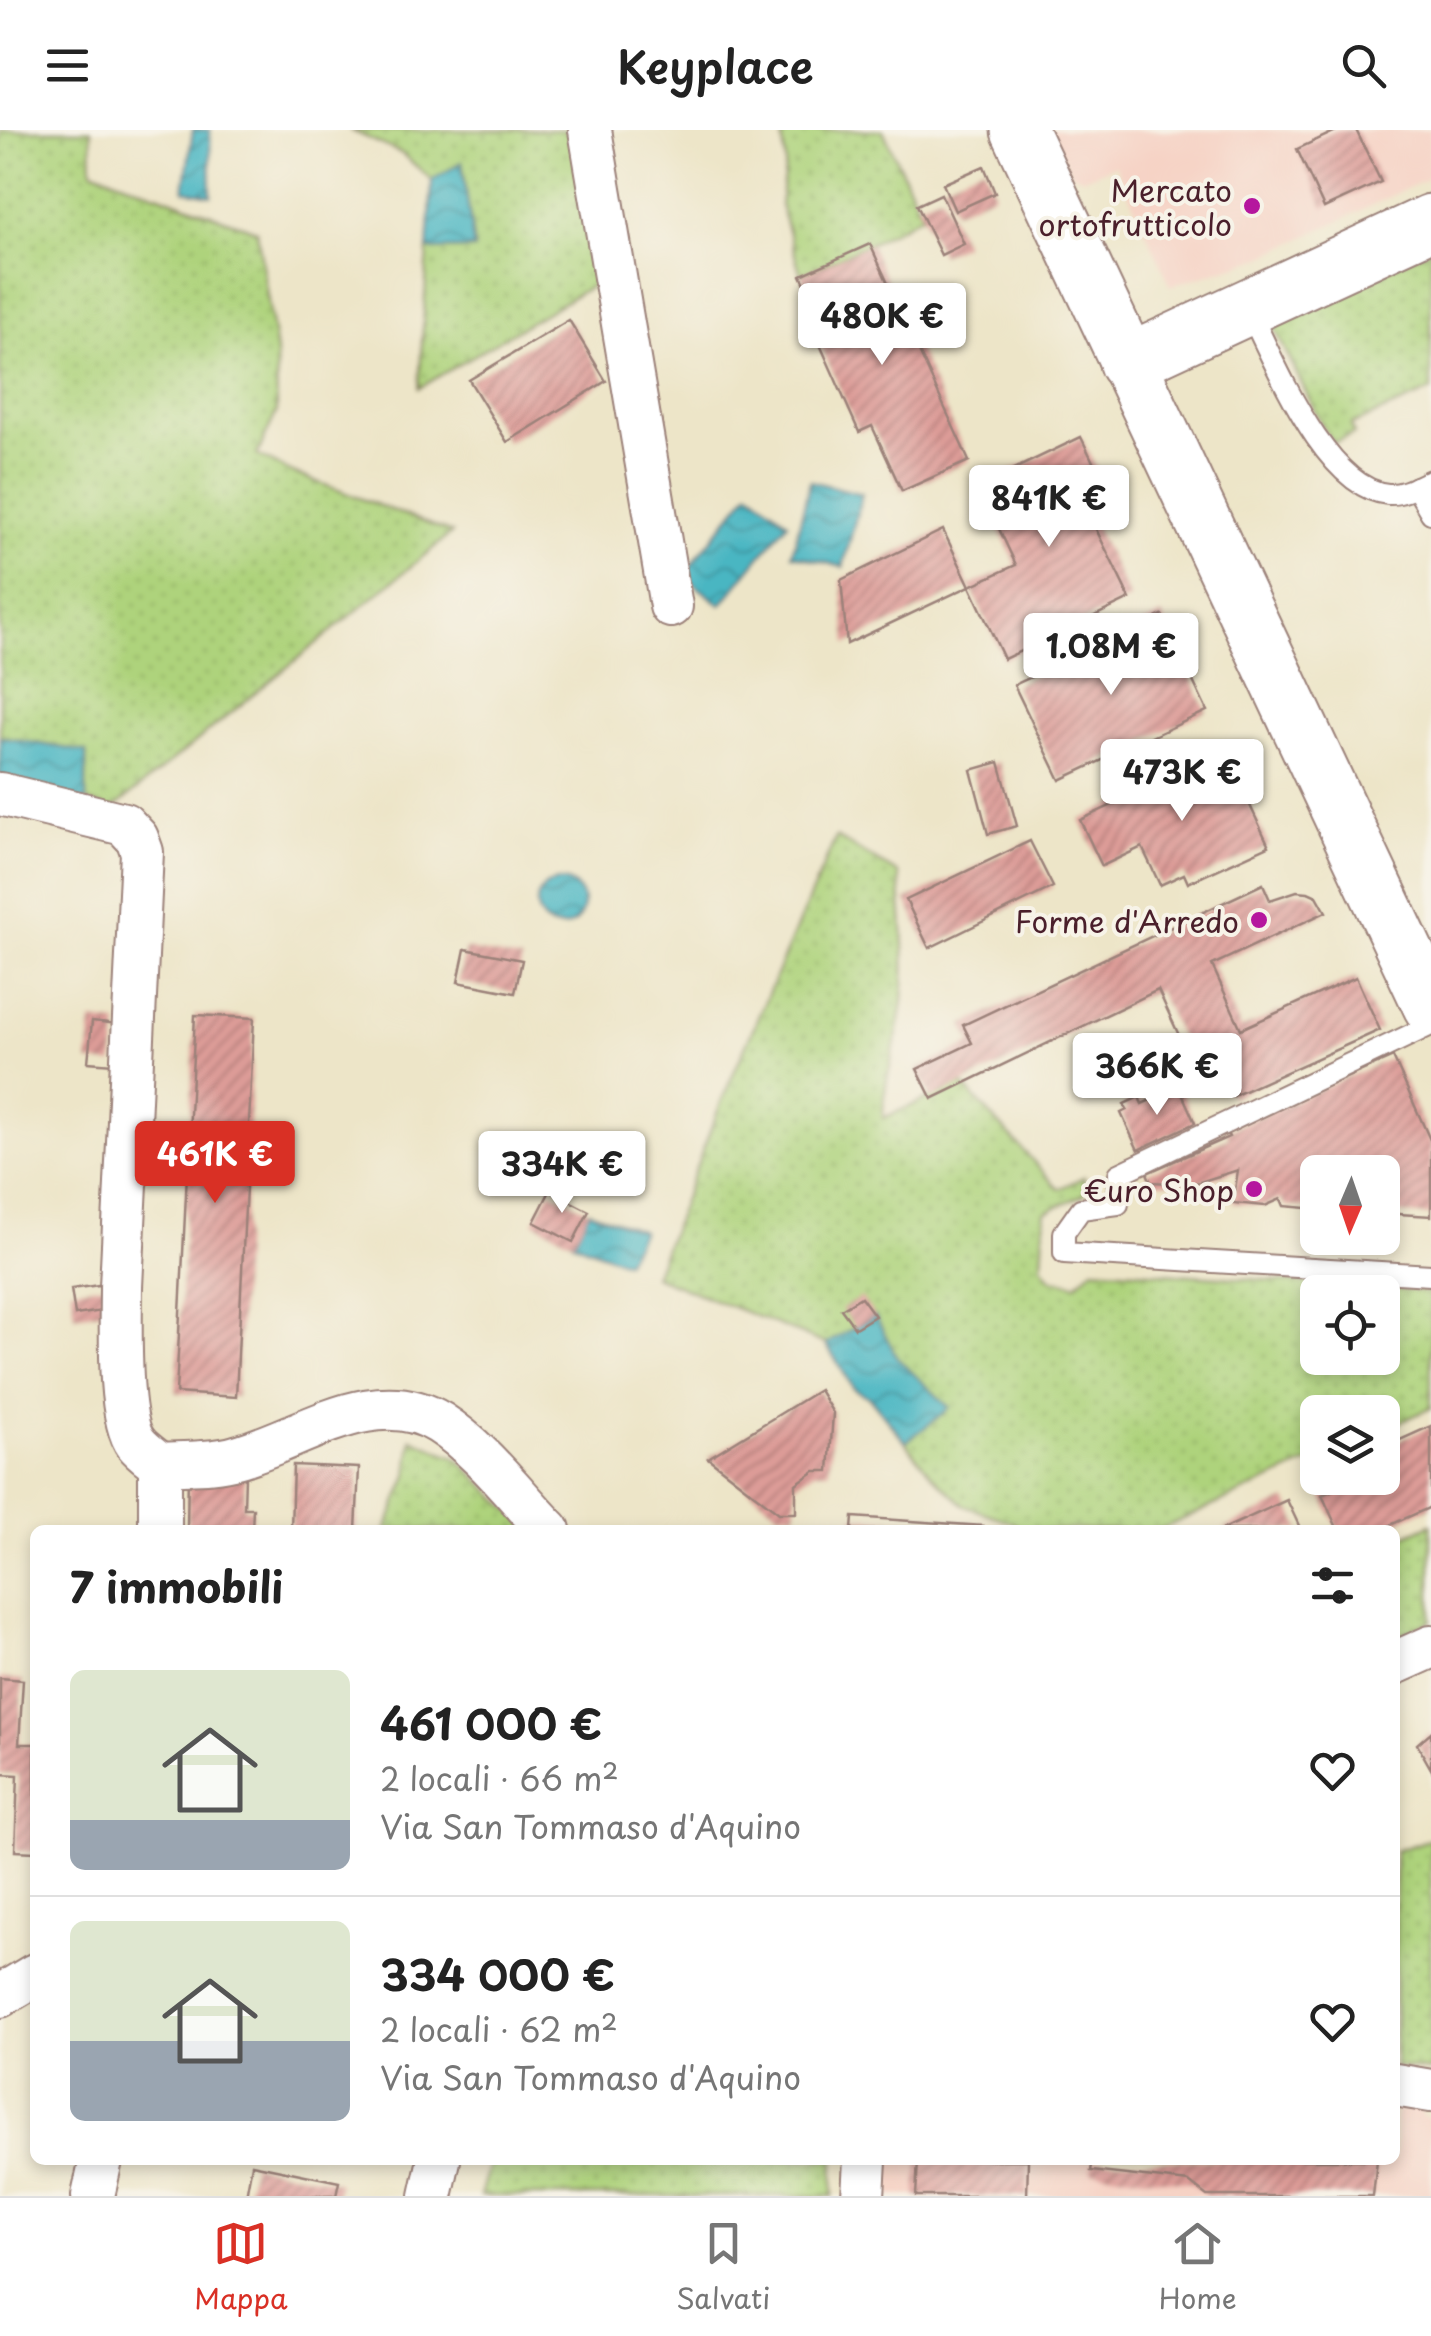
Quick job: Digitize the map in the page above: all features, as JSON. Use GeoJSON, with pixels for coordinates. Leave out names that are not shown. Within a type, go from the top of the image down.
{"type":"FeatureCollection","features":[{"type":"Feature","properties":{"kind":"street"},"geometry":{"type":"LineString","coordinates":[[590,130],[671,606]]}},
{"type":"Feature","properties":{"kind":"street"},"geometry":{"type":"LineString","coordinates":[[1019,130],[1431,1006]]}},
{"type":"Feature","properties":{"kind":"street"},"geometry":{"type":"LineString","coordinates":[[1127,362],[1431,222]]}},
{"type":"Feature","properties":{"kind":"street"},"geometry":{"type":"LineString","coordinates":[[0,794],[124,824],[137,838],[142,852],[121,1286],[127,1422],[136,1443],[160,1464],[234,1458],[359,1412],[385,1407],[410,1410],[439,1422],[474,1452],[544,1525]]}},
{"type":"Feature","properties":{"kind":"street"},"geometry":{"type":"LineString","coordinates":[[160,1464],[160,1525]]}},
{"type":"Feature","properties":{"kind":"street"},"geometry":{"type":"LineString","coordinates":[[1400,1661],[1431,1647]]}},
{"type":"Feature","properties":{"kind":"street"},"geometry":{"type":"LineString","coordinates":[[0,1996],[30,1978]]}},
{"type":"Feature","properties":{"kind":"street"},"geometry":{"type":"LineString","coordinates":[[1400,2086],[1431,2091]]}},
{"type":"Feature","properties":{"kind":"street"},"geometry":{"type":"LineString","coordinates":[[94,2196],[100,2165]]}},
{"type":"Feature","properties":{"kind":"street"},"geometry":{"type":"LineString","coordinates":[[430,2196],[438,2165]]}},
{"type":"Feature","properties":{"kind":"street"},"geometry":{"type":"LineString","coordinates":[[863,2196],[864,2165]]}},
{"type":"Feature","properties":{"kind":"lane"},"geometry":{"type":"LineString","coordinates":[[1248,308],[1321,448],[1339,469],[1368,489],[1389,494],[1424,483],[1431,513]]}},
{"type":"Feature","properties":{"kind":"lane"},"geometry":{"type":"LineString","coordinates":[[1431,1024],[1119,1174],[1118,1204],[1081,1210],[1064,1233],[1064,1253],[1431,1275]]}},
{"type":"Feature","properties":{"kind":"shaded area","name":"Mercato ortofrutticolo"},"geometry":{"type":"Polygon","coordinates":[[[1051,130],[1431,130],[1431,177],[1263,257],[1171,286],[1115,165],[1084,178],[1071,173],[1051,130]]]}},
{"type":"Feature","properties":{"kind":"shaded area"},"geometry":{"type":"Polygon","coordinates":[[[1400,2100],[1423,2104],[1421,2116],[1431,2118],[1431,2196],[886,2196],[887,2165],[1400,2165],[1400,2100]]]}},
{"type":"Feature","properties":{"kind":"green space"},"geometry":{"type":"Polygon","coordinates":[[[0,130],[91,130],[92,170],[257,231],[276,352],[277,411],[257,455],[293,473],[452,533],[113,809],[86,801],[86,752],[0,737],[0,130]]]}},
{"type":"Feature","properties":{"kind":"green space"},"geometry":{"type":"Polygon","coordinates":[[[350,130],[577,130],[604,278],[419,388],[428,250],[474,249],[462,163],[432,180],[401,153],[350,130]]]}},
{"type":"Feature","properties":{"kind":"green space"},"geometry":{"type":"Polygon","coordinates":[[[781,130],[883,130],[922,215],[801,275],[780,204],[786,162],[781,130]]]}},
{"type":"Feature","properties":{"kind":"green space"},"geometry":{"type":"Polygon","coordinates":[[[1431,248],[1431,391],[1351,425],[1354,434],[1334,443],[1272,323],[1431,248]]]}},
{"type":"Feature","properties":{"kind":"green space"},"geometry":{"type":"Polygon","coordinates":[[[836,837],[899,874],[904,985],[883,1118],[962,1084],[1059,1189],[1084,1177],[1085,1194],[1045,1212],[1042,1266],[1051,1279],[1077,1284],[1093,1268],[1300,1283],[1300,1375],[1400,1375],[1400,1290],[1431,1292],[1431,1408],[1400,1422],[1400,1395],[1300,1395],[1300,1467],[1170,1525],[1016,1525],[965,1506],[931,1474],[869,1397],[854,1389],[826,1344],[654,1276],[722,1100],[836,837]]]}},
{"type":"Feature","properties":{"kind":"green space"},"geometry":{"type":"Polygon","coordinates":[[[412,1439],[455,1457],[526,1525],[388,1525],[408,1475],[412,1439]]]}},
{"type":"Feature","properties":{"kind":"green space"},"geometry":{"type":"Polygon","coordinates":[[[1431,1524],[1431,1621],[1400,1635],[1400,1538],[1431,1524]]]}},
{"type":"Feature","properties":{"kind":"green space"},"geometry":{"type":"Polygon","coordinates":[[[1431,1839],[1431,2071],[1400,2068],[1400,1849],[1431,1839]]]}},
{"type":"Feature","properties":{"kind":"green space"},"geometry":{"type":"Polygon","coordinates":[[[489,2165],[834,2165],[833,2196],[480,2196],[489,2165]]]}},
{"type":"Feature","properties":{"kind":"water"},"geometry":{"type":"Polygon","coordinates":[[[193,130],[210,130],[211,195],[184,190],[193,130]]]}},
{"type":"Feature","properties":{"kind":"water"},"geometry":{"type":"Polygon","coordinates":[[[462,162],[474,249],[428,250],[432,180],[462,162]]]}},
{"type":"Feature","properties":{"kind":"water"},"geometry":{"type":"Polygon","coordinates":[[[810,481],[862,494],[843,567],[792,554],[810,481]]]}},
{"type":"Feature","properties":{"kind":"water"},"geometry":{"type":"Polygon","coordinates":[[[750,491],[788,522],[721,605],[683,575],[750,491]]]}},
{"type":"Feature","properties":{"kind":"water"},"geometry":{"type":"Polygon","coordinates":[[[0,737],[86,752],[86,801],[0,785],[0,737]]]}},
{"type":"Feature","properties":{"kind":"water"},"geometry":{"type":"Polygon","coordinates":[[[560,881],[577,887],[583,904],[577,921],[560,927],[543,921],[537,904],[543,887],[560,881]]]}},
{"type":"Feature","properties":{"kind":"water"},"geometry":{"type":"Polygon","coordinates":[[[589,1211],[642,1231],[625,1262],[573,1242],[589,1211]]]}},
{"type":"Feature","properties":{"kind":"water"},"geometry":{"type":"Polygon","coordinates":[[[875,1316],[898,1359],[950,1408],[906,1442],[869,1397],[854,1389],[826,1344],[875,1316]]]}},
{"type":"Feature","properties":{"kind":"building"},"geometry":{"type":"Polygon","coordinates":[[[1338,130],[1356,130],[1381,182],[1324,208],[1297,149],[1338,130]]]}},
{"type":"Feature","properties":{"kind":"building"},"geometry":{"type":"Polygon","coordinates":[[[984,166],[995,193],[955,211],[943,184],[984,166]]]}},
{"type":"Feature","properties":{"kind":"building"},"geometry":{"type":"Polygon","coordinates":[[[941,194],[964,244],[941,255],[917,205],[941,194]]]}},
{"type":"Feature","properties":{"kind":"building"},"geometry":{"type":"Polygon","coordinates":[[[870,244],[969,461],[902,491],[872,426],[859,432],[818,340],[829,336],[801,275],[870,244]]]}},
{"type":"Feature","properties":{"kind":"building"},"geometry":{"type":"Polygon","coordinates":[[[569,320],[606,381],[507,442],[469,380],[569,320]]]}},
{"type":"Feature","properties":{"kind":"building"},"geometry":{"type":"Polygon","coordinates":[[[1081,437],[1119,516],[1095,527],[1130,599],[1004,659],[970,586],[1016,565],[979,486],[1081,437]]]}},
{"type":"Feature","properties":{"kind":"building"},"geometry":{"type":"Polygon","coordinates":[[[943,530],[970,586],[847,644],[841,580],[943,530]]]}},
{"type":"Feature","properties":{"kind":"building"},"geometry":{"type":"Polygon","coordinates":[[[1162,615],[1207,711],[1060,780],[1014,685],[1162,615]]]}},
{"type":"Feature","properties":{"kind":"building"},"geometry":{"type":"Polygon","coordinates":[[[1225,752],[1269,846],[1188,883],[1184,874],[1160,885],[1142,847],[1102,866],[1080,820],[1225,752]]]}},
{"type":"Feature","properties":{"kind":"building"},"geometry":{"type":"Polygon","coordinates":[[[999,762],[1017,826],[988,834],[971,770],[999,762]]]}},
{"type":"Feature","properties":{"kind":"building"},"geometry":{"type":"Polygon","coordinates":[[[1030,841],[1053,887],[929,948],[906,900],[1030,841]]]}},
{"type":"Feature","properties":{"kind":"building"},"geometry":{"type":"Polygon","coordinates":[[[1263,884],[1270,900],[1297,891],[1308,892],[1317,896],[1326,912],[1212,965],[1241,1029],[1356,977],[1380,1030],[1231,1097],[1215,1063],[1196,1072],[1158,990],[932,1099],[917,1069],[972,1043],[963,1025],[1263,884]]]}},
{"type":"Feature","properties":{"kind":"building"},"geometry":{"type":"Polygon","coordinates":[[[465,949],[522,960],[515,993],[458,982],[465,949]]]}},
{"type":"Feature","properties":{"kind":"building"},"geometry":{"type":"Polygon","coordinates":[[[195,1015],[254,1018],[236,1397],[176,1393],[195,1015]]]}},
{"type":"Feature","properties":{"kind":"building"},"geometry":{"type":"Polygon","coordinates":[[[92,1021],[118,1024],[113,1064],[88,1062],[92,1021]]]}},
{"type":"Feature","properties":{"kind":"building"},"geometry":{"type":"Polygon","coordinates":[[[1393,1057],[1431,1142],[1431,1216],[1400,1214],[1400,1155],[1300,1155],[1300,1207],[1284,1206],[1281,1199],[1265,1206],[1233,1203],[1238,1170],[1193,1184],[1151,1182],[1147,1173],[1229,1137],[1226,1131],[1393,1057]]]}},
{"type":"Feature","properties":{"kind":"building"},"geometry":{"type":"Polygon","coordinates":[[[1179,1087],[1195,1123],[1138,1150],[1121,1113],[1127,1110],[1124,1104],[1139,1097],[1142,1104],[1179,1087]]]}},
{"type":"Feature","properties":{"kind":"building"},"geometry":{"type":"Polygon","coordinates":[[[550,1191],[589,1211],[573,1242],[534,1222],[550,1191]]]}},
{"type":"Feature","properties":{"kind":"building"},"geometry":{"type":"Polygon","coordinates":[[[106,1284],[109,1310],[75,1315],[71,1289],[106,1284]]]}},
{"type":"Feature","properties":{"kind":"building"},"geometry":{"type":"Polygon","coordinates":[[[861,1297],[875,1316],[855,1328],[841,1309],[861,1297]]]}},
{"type":"Feature","properties":{"kind":"building"},"geometry":{"type":"Polygon","coordinates":[[[819,1390],[833,1413],[829,1471],[815,1471],[796,1484],[796,1513],[779,1513],[708,1458],[819,1390]]]}},
{"type":"Feature","properties":{"kind":"building"},"geometry":{"type":"Polygon","coordinates":[[[1431,1426],[1431,1507],[1390,1525],[1336,1525],[1322,1495],[1400,1495],[1400,1440],[1431,1426]]]}},
{"type":"Feature","properties":{"kind":"building"},"geometry":{"type":"Polygon","coordinates":[[[293,1465],[359,1468],[356,1525],[291,1525],[293,1465]]]}},
{"type":"Feature","properties":{"kind":"building"},"geometry":{"type":"Polygon","coordinates":[[[188,1474],[245,1476],[244,1508],[253,1508],[252,1525],[187,1525],[188,1474]]]}},
{"type":"Feature","properties":{"kind":"building"},"geometry":{"type":"Polygon","coordinates":[[[1287,1500],[1299,1525],[1232,1525],[1287,1500]]]}},
{"type":"Feature","properties":{"kind":"building"},"geometry":{"type":"Polygon","coordinates":[[[853,1517],[969,1525],[852,1525],[853,1517]]]}},
{"type":"Feature","properties":{"kind":"building"},"geometry":{"type":"Polygon","coordinates":[[[0,1678],[23,1680],[19,1744],[30,1744],[30,1852],[15,1851],[18,1775],[0,1774],[0,1678]]]}},
{"type":"Feature","properties":{"kind":"building"},"geometry":{"type":"Polygon","coordinates":[[[1431,1732],[1431,1769],[1417,1744],[1431,1732]]]}},
{"type":"Feature","properties":{"kind":"building"},"geometry":{"type":"Polygon","coordinates":[[[252,2165],[339,2182],[336,2196],[246,2196],[252,2165]]]}},
{"type":"Feature","properties":{"kind":"building"},"geometry":{"type":"Polygon","coordinates":[[[918,2165],[1028,2165],[1027,2196],[916,2196],[918,2165]]]}},
{"type":"Feature","properties":{"kind":"building"},"geometry":{"type":"Polygon","coordinates":[[[1092,2165],[1376,2165],[1373,2196],[1207,2196],[1189,2182],[1091,2171],[1092,2165]]]}},
{"type":"Feature","properties":{"kind":"place","name":"Mercato ortofrutticolo"},"geometry":{"type":"Point","coordinates":[1252,206]}},
{"type":"Feature","properties":{"kind":"place","name":"Forme d'Arredo"},"geometry":{"type":"Point","coordinates":[1259,920]}},
{"type":"Feature","properties":{"kind":"place","name":"€uro Shop"},"geometry":{"type":"Point","coordinates":[1254,1189]}}]}
